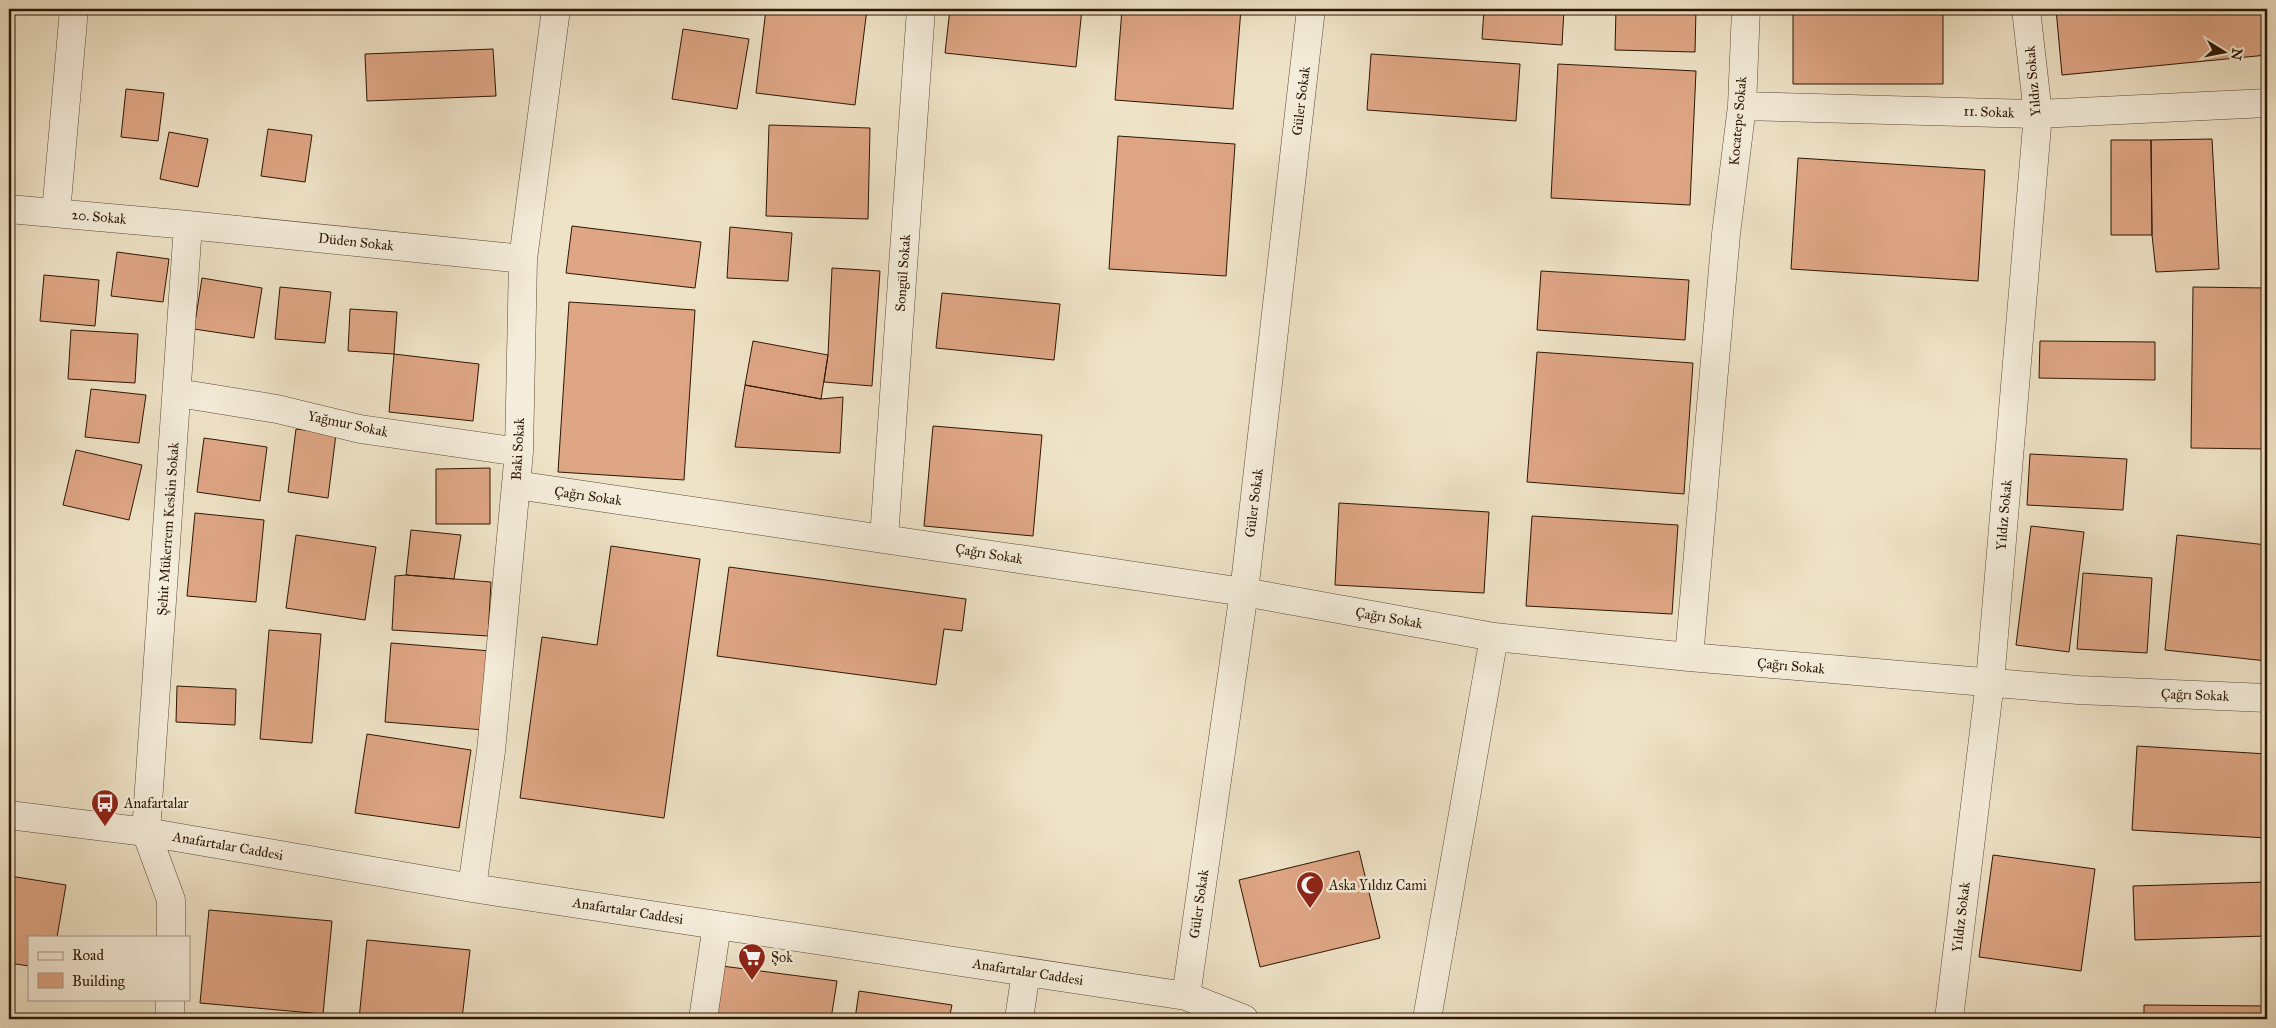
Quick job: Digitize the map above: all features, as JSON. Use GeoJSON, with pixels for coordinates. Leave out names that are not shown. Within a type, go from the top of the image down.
{"type":"FeatureCollection","features":[{"type":"Feature","properties":{"kind":"street"},"geometry":{"type":"LineString","coordinates":[[56,212],[74,9]]}},
{"type":"Feature","properties":{"kind":"street","name":"Baki Sokak"},"geometry":{"type":"LineString","coordinates":[[472,888],[491,751],[519,452],[523,259],[556,9]]}},
{"type":"Feature","properties":{"kind":"street","name":"Songül Sokak"},"geometry":{"type":"LineString","coordinates":[[884,538],[921,9]]}},
{"type":"Feature","properties":{"kind":"street","name":"Güler Sokak"},"geometry":{"type":"LineString","coordinates":[[1186,996],[1244,592],[1311,9]]}},
{"type":"Feature","properties":{"kind":"street","name":"Kocatepe Sokak"},"geometry":{"type":"LineString","coordinates":[[1689,657],[1726,234],[1742,106],[1746,9]]}},
{"type":"Feature","properties":{"kind":"street","name":"Yıldız Sokak"},"geometry":{"type":"LineString","coordinates":[[1949,1019],[1990,682],[2038,114],[2026,9]]}},
{"type":"Feature","properties":{"kind":"street","name":"11. Sokak"},"geometry":{"type":"LineString","coordinates":[[1742,106],[2038,114],[2267,103]]}},
{"type":"Feature","properties":{"kind":"street","name":"20. Sokak"},"geometry":{"type":"LineString","coordinates":[[9,209],[188,225]]}},
{"type":"Feature","properties":{"kind":"street","name":"Düden Sokak"},"geometry":{"type":"LineString","coordinates":[[188,225],[523,259]]}},
{"type":"Feature","properties":{"kind":"street","name":"Şehit Mükerrem Keskin Sokak"},"geometry":{"type":"LineString","coordinates":[[146,832],[178,393],[180,321],[188,225]]}},
{"type":"Feature","properties":{"kind":"street","name":"Yağmur Sokak"},"geometry":{"type":"LineString","coordinates":[[178,393],[277,409],[360,429],[519,452]]}},
{"type":"Feature","properties":{"kind":"street","name":"Çağrı Sokak"},"geometry":{"type":"LineString","coordinates":[[516,485],[1244,592],[1494,637],[1689,657],[2078,690],[2267,698]]}},
{"type":"Feature","properties":{"kind":"street"},"geometry":{"type":"LineString","coordinates":[[1427,1019],[1494,637]]}},
{"type":"Feature","properties":{"kind":"street","name":"Anafartalar Caddesi"},"geometry":{"type":"LineString","coordinates":[[9,815],[146,832],[472,888],[1186,996],[1244,1019]]}},
{"type":"Feature","properties":{"kind":"street"},"geometry":{"type":"LineString","coordinates":[[146,832],[171,900],[170,936]]}},
{"type":"Feature","properties":{"kind":"street"},"geometry":{"type":"LineString","coordinates":[[703,1019],[718,925]]}},
{"type":"Feature","properties":{"kind":"street"},"geometry":{"type":"LineString","coordinates":[[1019,1019],[1026,972]]}},
{"type":"Feature","properties":{"kind":"street"},"geometry":{"type":"LineString","coordinates":[[170,1000],[170,1019]]}},
{"type":"Feature","properties":{"kind":"building"},"geometry":{"type":"Polygon","coordinates":[[[766,9],[867,9],[855,105],[756,93],[766,9]]]}},
{"type":"Feature","properties":{"kind":"building"},"geometry":{"type":"Polygon","coordinates":[[[950,9],[1082,9],[1076,67],[945,53],[950,9]]]}},
{"type":"Feature","properties":{"kind":"building"},"geometry":{"type":"Polygon","coordinates":[[[1122,9],[1241,9],[1233,109],[1115,100],[1122,9]]]}},
{"type":"Feature","properties":{"kind":"building"},"geometry":{"type":"Polygon","coordinates":[[[1484,9],[1564,9],[1562,45],[1482,39],[1484,9]]]}},
{"type":"Feature","properties":{"kind":"building"},"geometry":{"type":"Polygon","coordinates":[[[1616,9],[1696,9],[1695,52],[1615,50],[1616,9]]]}},
{"type":"Feature","properties":{"kind":"building"},"geometry":{"type":"Polygon","coordinates":[[[1793,9],[1943,9],[1943,84],[1793,84],[1793,9]]]}},
{"type":"Feature","properties":{"kind":"building"},"geometry":{"type":"Polygon","coordinates":[[[2056,9],[2267,9],[2267,55],[2062,75],[2056,9]]]}},
{"type":"Feature","properties":{"kind":"building"},"geometry":{"type":"Polygon","coordinates":[[[683,29],[749,39],[737,109],[672,99],[683,29]]]}},
{"type":"Feature","properties":{"kind":"building"},"geometry":{"type":"Polygon","coordinates":[[[493,49],[496,96],[367,101],[365,54],[493,49]]]}},
{"type":"Feature","properties":{"kind":"building"},"geometry":{"type":"Polygon","coordinates":[[[1371,54],[1520,64],[1516,121],[1367,110],[1371,54]]]}},
{"type":"Feature","properties":{"kind":"building"},"geometry":{"type":"Polygon","coordinates":[[[1558,64],[1696,71],[1690,205],[1551,198],[1558,64]]]}},
{"type":"Feature","properties":{"kind":"building"},"geometry":{"type":"Polygon","coordinates":[[[126,89],[164,93],[158,141],[121,137],[126,89]]]}},
{"type":"Feature","properties":{"kind":"building"},"geometry":{"type":"Polygon","coordinates":[[[769,125],[870,128],[868,219],[766,216],[769,125]]]}},
{"type":"Feature","properties":{"kind":"building"},"geometry":{"type":"Polygon","coordinates":[[[268,129],[312,135],[305,182],[261,176],[268,129]]]}},
{"type":"Feature","properties":{"kind":"building"},"geometry":{"type":"Polygon","coordinates":[[[169,132],[208,139],[198,187],[160,179],[169,132]]]}},
{"type":"Feature","properties":{"kind":"building"},"geometry":{"type":"Polygon","coordinates":[[[1118,136],[1235,144],[1226,276],[1109,269],[1118,136]]]}},
{"type":"Feature","properties":{"kind":"building"},"geometry":{"type":"Polygon","coordinates":[[[2212,139],[2219,269],[2156,272],[2152,235],[2151,140],[2212,139]]]}},
{"type":"Feature","properties":{"kind":"building"},"geometry":{"type":"Polygon","coordinates":[[[2111,140],[2151,140],[2152,235],[2111,235],[2111,140]]]}},
{"type":"Feature","properties":{"kind":"building"},"geometry":{"type":"Polygon","coordinates":[[[1798,158],[1985,170],[1978,281],[1791,269],[1798,158]]]}},
{"type":"Feature","properties":{"kind":"building"},"geometry":{"type":"Polygon","coordinates":[[[572,226],[701,242],[695,288],[566,273],[572,226]]]}},
{"type":"Feature","properties":{"kind":"building"},"geometry":{"type":"Polygon","coordinates":[[[730,227],[792,233],[788,281],[727,278],[730,227]]]}},
{"type":"Feature","properties":{"kind":"building"},"geometry":{"type":"Polygon","coordinates":[[[117,252],[169,259],[163,302],[111,296],[117,252]]]}},
{"type":"Feature","properties":{"kind":"building"},"geometry":{"type":"Polygon","coordinates":[[[832,268],[880,271],[872,386],[824,382],[828,355],[832,268]]]}},
{"type":"Feature","properties":{"kind":"building"},"geometry":{"type":"Polygon","coordinates":[[[1541,271],[1689,280],[1685,340],[1537,330],[1541,271]]]}},
{"type":"Feature","properties":{"kind":"building"},"geometry":{"type":"Polygon","coordinates":[[[44,275],[99,280],[95,326],[40,321],[44,275]]]}},
{"type":"Feature","properties":{"kind":"building"},"geometry":{"type":"Polygon","coordinates":[[[202,278],[262,288],[254,338],[194,329],[202,278]]]}},
{"type":"Feature","properties":{"kind":"building"},"geometry":{"type":"Polygon","coordinates":[[[280,287],[331,292],[325,343],[275,339],[280,287]]]}},
{"type":"Feature","properties":{"kind":"building"},"geometry":{"type":"Polygon","coordinates":[[[2193,287],[2267,288],[2267,449],[2191,448],[2193,287]]]}},
{"type":"Feature","properties":{"kind":"building"},"geometry":{"type":"Polygon","coordinates":[[[942,293],[1060,304],[1054,360],[936,348],[942,293]]]}},
{"type":"Feature","properties":{"kind":"building"},"geometry":{"type":"Polygon","coordinates":[[[569,302],[695,310],[684,480],[558,472],[569,302]]]}},
{"type":"Feature","properties":{"kind":"building"},"geometry":{"type":"Polygon","coordinates":[[[350,309],[397,312],[394,354],[348,351],[350,309]]]}},
{"type":"Feature","properties":{"kind":"building"},"geometry":{"type":"Polygon","coordinates":[[[71,330],[138,334],[135,383],[68,379],[71,330]]]}},
{"type":"Feature","properties":{"kind":"building"},"geometry":{"type":"Polygon","coordinates":[[[753,341],[828,355],[821,399],[745,385],[753,341]]]}},
{"type":"Feature","properties":{"kind":"building"},"geometry":{"type":"Polygon","coordinates":[[[2040,341],[2155,342],[2155,380],[2039,378],[2040,341]]]}},
{"type":"Feature","properties":{"kind":"building"},"geometry":{"type":"Polygon","coordinates":[[[1537,352],[1693,363],[1684,494],[1527,482],[1537,352]]]}},
{"type":"Feature","properties":{"kind":"building"},"geometry":{"type":"Polygon","coordinates":[[[394,354],[479,364],[473,421],[389,412],[394,354]]]}},
{"type":"Feature","properties":{"kind":"building"},"geometry":{"type":"Polygon","coordinates":[[[745,385],[821,399],[843,397],[840,453],[735,447],[745,385]]]}},
{"type":"Feature","properties":{"kind":"building"},"geometry":{"type":"Polygon","coordinates":[[[91,389],[146,395],[139,443],[85,437],[91,389]]]}},
{"type":"Feature","properties":{"kind":"building"},"geometry":{"type":"Polygon","coordinates":[[[933,426],[1042,435],[1033,536],[924,526],[933,426]]]}},
{"type":"Feature","properties":{"kind":"building"},"geometry":{"type":"Polygon","coordinates":[[[296,429],[336,434],[328,498],[288,492],[296,429]]]}},
{"type":"Feature","properties":{"kind":"building"},"geometry":{"type":"Polygon","coordinates":[[[204,438],[267,447],[260,501],[197,492],[204,438]]]}},
{"type":"Feature","properties":{"kind":"building"},"geometry":{"type":"Polygon","coordinates":[[[76,450],[142,465],[129,520],[63,505],[76,450]]]}},
{"type":"Feature","properties":{"kind":"building"},"geometry":{"type":"Polygon","coordinates":[[[2030,454],[2127,459],[2123,510],[2027,505],[2030,454]]]}},
{"type":"Feature","properties":{"kind":"building"},"geometry":{"type":"Polygon","coordinates":[[[490,468],[490,524],[436,524],[436,469],[490,468]]]}},
{"type":"Feature","properties":{"kind":"building"},"geometry":{"type":"Polygon","coordinates":[[[1339,503],[1489,512],[1484,593],[1335,585],[1339,503]]]}},
{"type":"Feature","properties":{"kind":"building"},"geometry":{"type":"Polygon","coordinates":[[[195,513],[264,520],[256,602],[187,596],[195,513]]]}},
{"type":"Feature","properties":{"kind":"building"},"geometry":{"type":"Polygon","coordinates":[[[1532,516],[1678,525],[1672,614],[1526,606],[1532,516]]]}},
{"type":"Feature","properties":{"kind":"building"},"geometry":{"type":"Polygon","coordinates":[[[2031,526],[2084,532],[2069,652],[2016,645],[2031,526]]]}},
{"type":"Feature","properties":{"kind":"building"},"geometry":{"type":"Polygon","coordinates":[[[411,530],[461,535],[454,579],[406,575],[411,530]]]}},
{"type":"Feature","properties":{"kind":"building"},"geometry":{"type":"Polygon","coordinates":[[[296,535],[376,547],[365,620],[286,608],[296,535]]]}},
{"type":"Feature","properties":{"kind":"building"},"geometry":{"type":"Polygon","coordinates":[[[2177,535],[2267,545],[2267,661],[2165,650],[2177,535]]]}},
{"type":"Feature","properties":{"kind":"building"},"geometry":{"type":"Polygon","coordinates":[[[611,546],[700,559],[664,818],[520,798],[542,637],[597,645],[611,546]]]}},
{"type":"Feature","properties":{"kind":"building"},"geometry":{"type":"Polygon","coordinates":[[[729,567],[966,599],[962,631],[944,629],[936,685],[717,656],[729,567]]]}},
{"type":"Feature","properties":{"kind":"building"},"geometry":{"type":"Polygon","coordinates":[[[2083,573],[2152,578],[2147,653],[2077,649],[2083,573]]]}},
{"type":"Feature","properties":{"kind":"building"},"geometry":{"type":"Polygon","coordinates":[[[406,575],[491,582],[488,636],[392,630],[395,576],[406,575]]]}},
{"type":"Feature","properties":{"kind":"building"},"geometry":{"type":"Polygon","coordinates":[[[269,630],[321,634],[312,743],[260,739],[269,630]]]}},
{"type":"Feature","properties":{"kind":"building"},"geometry":{"type":"Polygon","coordinates":[[[391,643],[491,651],[484,730],[385,722],[391,643]]]}},
{"type":"Feature","properties":{"kind":"building"},"geometry":{"type":"Polygon","coordinates":[[[177,686],[236,689],[235,725],[176,722],[177,686]]]}},
{"type":"Feature","properties":{"kind":"building"},"geometry":{"type":"Polygon","coordinates":[[[367,734],[471,750],[459,828],[355,813],[367,734]]]}},
{"type":"Feature","properties":{"kind":"building"},"geometry":{"type":"Polygon","coordinates":[[[2137,746],[2267,754],[2267,838],[2132,830],[2137,746]]]}},
{"type":"Feature","properties":{"kind":"building","name":"Aska Yıldız Cami"},"geometry":{"type":"Polygon","coordinates":[[[1359,851],[1380,938],[1260,967],[1239,880],[1359,851]]]}},
{"type":"Feature","properties":{"kind":"building"},"geometry":{"type":"Polygon","coordinates":[[[1993,855],[2095,869],[2081,971],[1979,957],[1993,855]]]}},
{"type":"Feature","properties":{"kind":"building"},"geometry":{"type":"Polygon","coordinates":[[[10,876],[66,885],[57,936],[28,936],[28,966],[9,963],[10,876]]]}},
{"type":"Feature","properties":{"kind":"building"},"geometry":{"type":"Polygon","coordinates":[[[2267,882],[2267,936],[2135,940],[2133,886],[2267,882]]]}},
{"type":"Feature","properties":{"kind":"building"},"geometry":{"type":"Polygon","coordinates":[[[209,910],[332,921],[323,1014],[200,1003],[209,910]]]}},
{"type":"Feature","properties":{"kind":"building"},"geometry":{"type":"Polygon","coordinates":[[[367,940],[470,950],[462,1019],[359,1019],[367,940]]]}},
{"type":"Feature","properties":{"kind":"building"},"geometry":{"type":"Polygon","coordinates":[[[722,966],[837,981],[831,1019],[715,1019],[722,966]]]}},
{"type":"Feature","properties":{"kind":"building"},"geometry":{"type":"Polygon","coordinates":[[[859,991],[952,1005],[949,1019],[855,1019],[859,991]]]}},
{"type":"Feature","properties":{"kind":"building"},"geometry":{"type":"Polygon","coordinates":[[[2144,1005],[2267,1006],[2267,1019],[2144,1019],[2144,1005]]]}},
{"type":"Feature","properties":{"kind":"place","name":"Anafartalar"},"geometry":{"type":"Point","coordinates":[105,827]}},
{"type":"Feature","properties":{"kind":"place","name":"Aska Yıldız Cami"},"geometry":{"type":"Point","coordinates":[1310,909]}},
{"type":"Feature","properties":{"kind":"place","name":"Şok"},"geometry":{"type":"Point","coordinates":[752,981]}}]}
